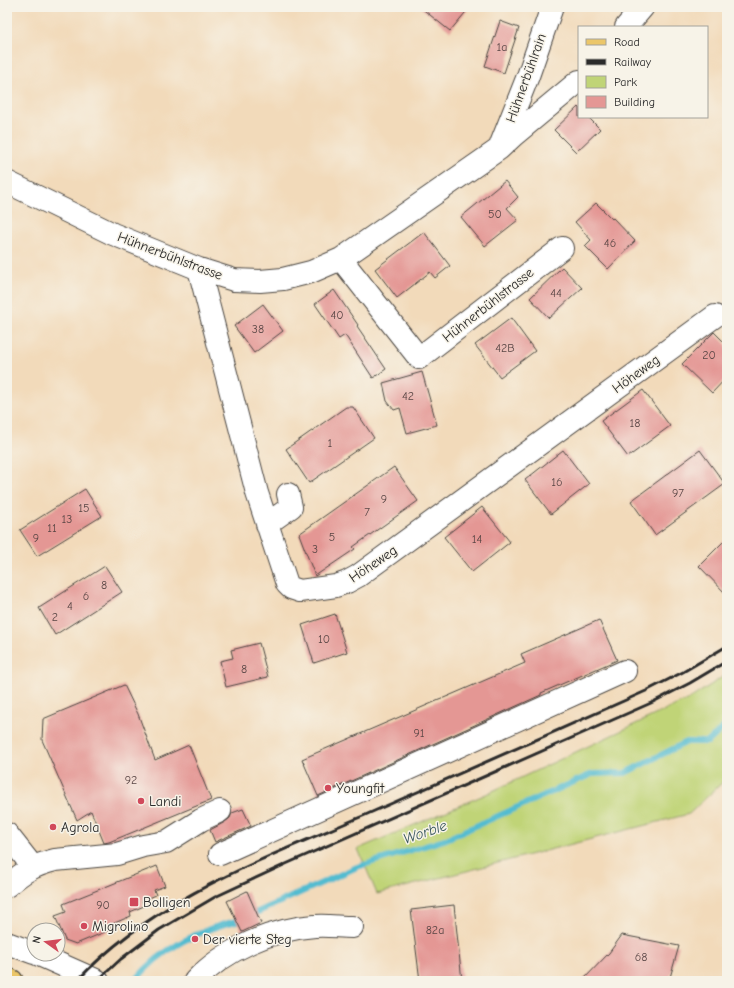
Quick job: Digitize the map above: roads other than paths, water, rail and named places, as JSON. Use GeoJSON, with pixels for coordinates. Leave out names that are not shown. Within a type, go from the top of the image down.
{"type":"FeatureCollection","features":[{"type":"Feature","properties":{"kind":"main road"},"geometry":{"type":"LineString","coordinates":[[7,979],[12,981]]}},
{"type":"Feature","properties":{"kind":"street","name":"Hühnerbühlrain"},"geometry":{"type":"LineString","coordinates":[[499,149],[528,76],[552,7]]}},
{"type":"Feature","properties":{"kind":"street"},"geometry":{"type":"LineString","coordinates":[[627,26],[643,7]]}},
{"type":"Feature","properties":{"kind":"street","name":"Hühnerbühlstrasse"},"geometry":{"type":"LineString","coordinates":[[7,182],[113,234],[199,269],[234,280],[260,281],[283,279],[311,272],[341,259],[499,149],[578,82]]}},
{"type":"Feature","properties":{"kind":"street","name":"Hühnerbühlstrasse"},"geometry":{"type":"LineString","coordinates":[[341,259],[420,358],[562,248]]}},
{"type":"Feature","properties":{"kind":"street","name":"Höheweg"},"geometry":{"type":"LineString","coordinates":[[199,269],[257,492],[267,524],[287,584],[291,588],[300,591],[336,586],[358,576],[715,316]]}},
{"type":"Feature","properties":{"kind":"street"},"geometry":{"type":"LineString","coordinates":[[267,524],[291,507],[288,494]]}},
{"type":"Feature","properties":{"kind":"street"},"geometry":{"type":"LineString","coordinates":[[220,854],[625,671]]}},
{"type":"Feature","properties":{"kind":"street"},"geometry":{"type":"LineString","coordinates":[[7,886],[22,873],[32,867],[55,860],[117,854],[143,846],[166,842],[201,820],[220,812]]}},
{"type":"Feature","properties":{"kind":"street"},"geometry":{"type":"LineString","coordinates":[[7,834],[32,867]]}},
{"type":"Feature","properties":{"kind":"street"},"geometry":{"type":"LineString","coordinates":[[196,981],[202,973],[218,961],[255,941],[286,930],[316,926],[352,927]]}},
{"type":"Feature","properties":{"kind":"street"},"geometry":{"type":"LineString","coordinates":[[7,943],[26,950]]}},
{"type":"Feature","properties":{"kind":"street"},"geometry":{"type":"LineString","coordinates":[[55,962],[98,981]]}},
{"type":"Feature","properties":{"kind":"waterway","name":"Worble"},"geometry":{"type":"LineString","coordinates":[[135,981],[156,959],[182,942],[196,935],[240,920],[357,867],[444,840],[592,774],[625,773],[687,742],[708,742],[727,724]]}},
{"type":"Feature","properties":{"kind":"railway"},"geometry":{"type":"LineString","coordinates":[[77,981],[108,951],[142,925],[178,902],[216,882],[294,845],[646,691],[683,672],[727,646]]}},
{"type":"Feature","properties":{"kind":"railway"},"geometry":{"type":"LineString","coordinates":[[97,981],[121,959],[159,930],[215,897],[286,864],[651,703],[690,683],[727,661]]}},
{"type":"Feature","properties":{"kind":"place","name":"Youngfit"},"geometry":{"type":"Point","coordinates":[328,788]}},
{"type":"Feature","properties":{"kind":"place","name":"Landi"},"geometry":{"type":"Point","coordinates":[141,801]}},
{"type":"Feature","properties":{"kind":"place","name":"Agrola"},"geometry":{"type":"Point","coordinates":[53,827]}},
{"type":"Feature","properties":{"kind":"place","name":"Bolligen"},"geometry":{"type":"Point","coordinates":[134,902]}},
{"type":"Feature","properties":{"kind":"place","name":"Migrolino"},"geometry":{"type":"Point","coordinates":[84,926]}},
{"type":"Feature","properties":{"kind":"place","name":"Der vierte Steg"},"geometry":{"type":"Point","coordinates":[195,939]}}]}
